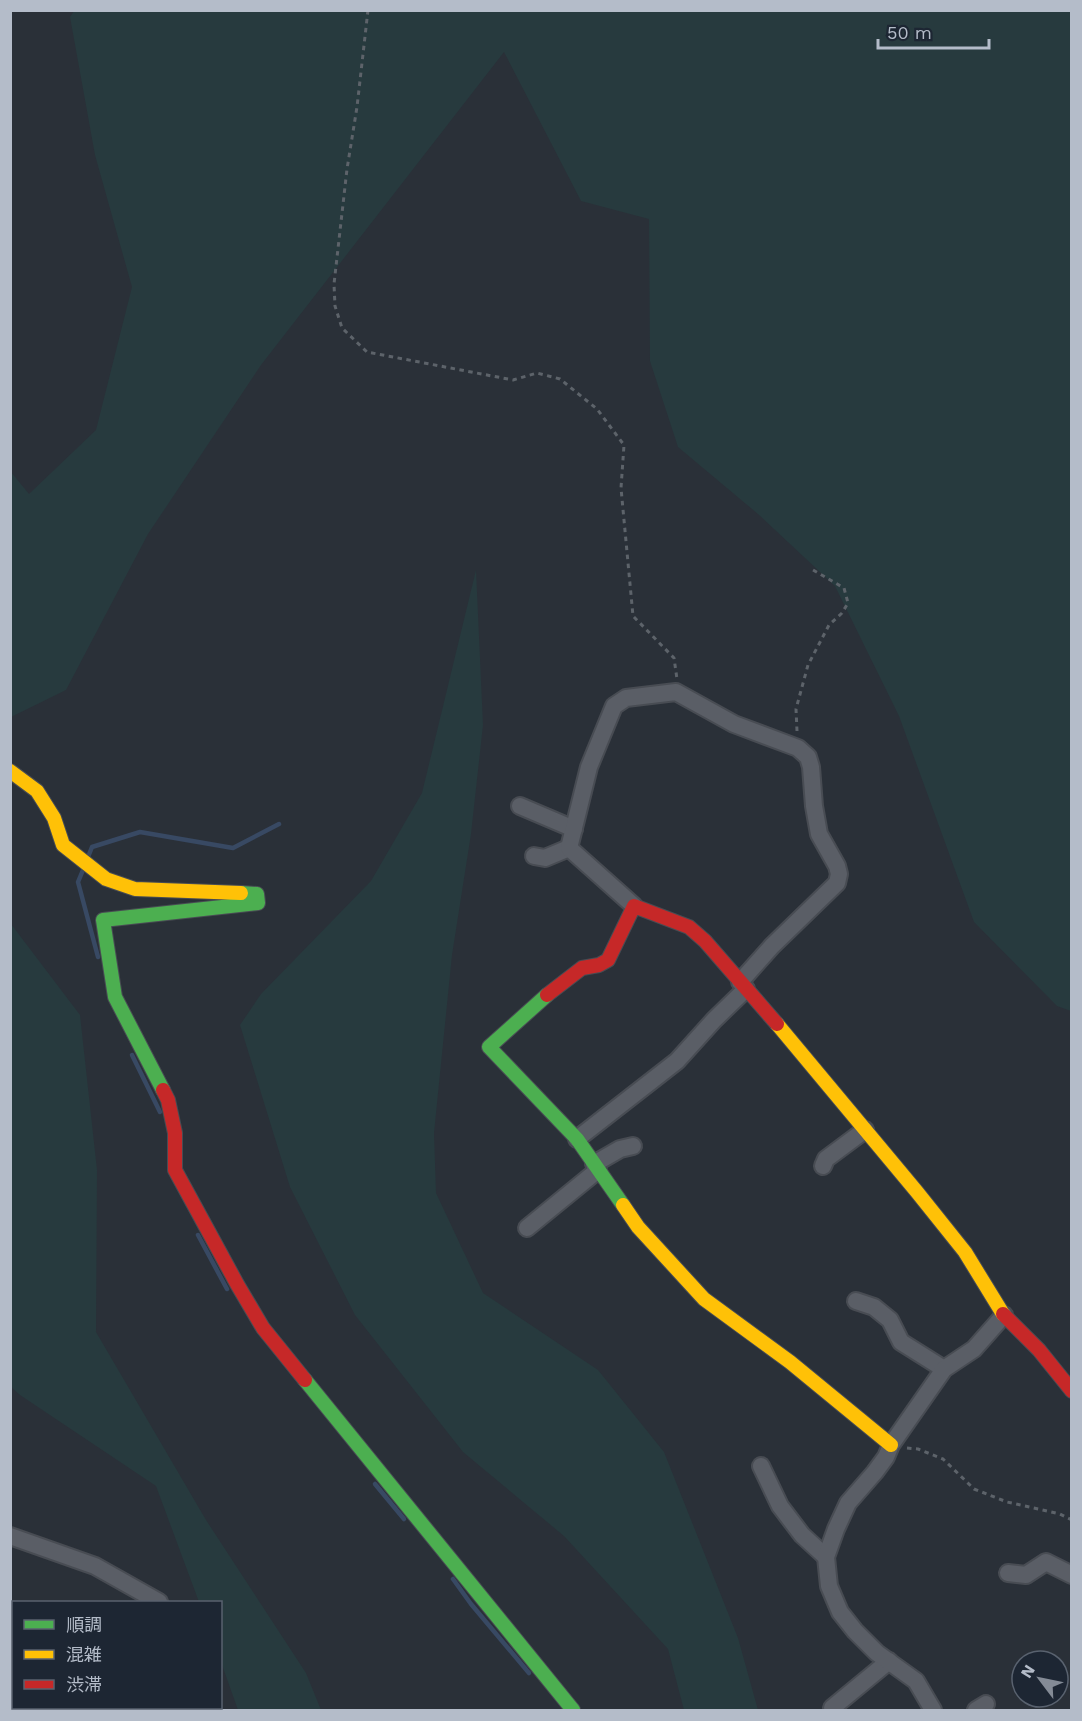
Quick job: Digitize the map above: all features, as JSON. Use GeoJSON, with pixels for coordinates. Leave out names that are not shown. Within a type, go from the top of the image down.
{"type":"FeatureCollection","features":[{"type":"Feature","properties":{"kind":"street"},"geometry":{"type":"LineString","coordinates":[[569,848],[589,766],[614,706],[626,699],[676,693],[734,724],[798,748],[808,757],[812,767],[814,806],[819,834],[839,874],[837,883],[772,946],[743,985],[677,1061],[577,1139]]}},
{"type":"Feature","properties":{"kind":"street"},"geometry":{"type":"LineString","coordinates":[[10,771],[37,791],[54,818],[63,845],[106,879],[135,889],[257,894],[258,903],[102,920],[116,997],[168,1100],[175,1133],[175,1170],[263,1328],[573,1710]]}},
{"type":"Feature","properties":{"kind":"street"},"geometry":{"type":"LineString","coordinates":[[520,806],[574,829]]}},
{"type":"Feature","properties":{"kind":"street"},"geometry":{"type":"LineString","coordinates":[[534,856],[544,858],[569,848]]}},
{"type":"Feature","properties":{"kind":"street"},"geometry":{"type":"LineString","coordinates":[[569,848],[634,906],[689,927],[705,941],[965,1252],[1004,1315],[1039,1350],[1071,1391]]}},
{"type":"Feature","properties":{"kind":"street"},"geometry":{"type":"LineString","coordinates":[[634,906],[608,960],[599,965],[582,968],[558,986],[489,1047],[577,1139],[638,1227],[704,1299],[790,1362],[891,1446]]}},
{"type":"Feature","properties":{"kind":"street"},"geometry":{"type":"LineString","coordinates":[[823,1167],[826,1159],[865,1130]]}},
{"type":"Feature","properties":{"kind":"street"},"geometry":{"type":"LineString","coordinates":[[527,1228],[596,1167],[620,1149],[633,1146]]}},
{"type":"Feature","properties":{"kind":"street"},"geometry":{"type":"LineString","coordinates":[[856,1301],[874,1307],[890,1320],[901,1342],[944,1370]]}},
{"type":"Feature","properties":{"kind":"street"},"geometry":{"type":"LineString","coordinates":[[933,1710],[916,1681],[878,1653],[840,1612],[829,1586],[826,1557],[848,1503],[886,1457],[891,1446],[944,1370],[974,1349],[1004,1315]]}},
{"type":"Feature","properties":{"kind":"street"},"geometry":{"type":"LineString","coordinates":[[761,1466],[780,1506],[802,1535],[826,1557]]}},
{"type":"Feature","properties":{"kind":"street"},"geometry":{"type":"LineString","coordinates":[[10,1536],[95,1566],[157,1601]]}},
{"type":"Feature","properties":{"kind":"street"},"geometry":{"type":"LineString","coordinates":[[1008,1573],[1026,1575],[1046,1562],[1071,1575]]}},
{"type":"Feature","properties":{"kind":"street"},"geometry":{"type":"LineString","coordinates":[[832,1708],[889,1661]]}},
{"type":"Feature","properties":{"kind":"path"},"geometry":{"type":"LineString","coordinates":[[368,10],[334,284],[335,306],[342,328],[367,352],[513,380],[537,373],[560,379],[597,409],[624,446],[621,488],[633,616],[674,658],[677,678],[676,693]]}},
{"type":"Feature","properties":{"kind":"path"},"geometry":{"type":"LineString","coordinates":[[798,748],[796,709],[808,664],[829,625],[848,603],[844,588],[813,570]]}},
{"type":"Feature","properties":{"kind":"path"},"geometry":{"type":"LineString","coordinates":[[891,1446],[918,1449],[944,1459],[974,1489],[1007,1502],[1060,1514],[1071,1520]]}},
{"type":"Feature","properties":{"kind":"green space"},"geometry":{"type":"Polygon","coordinates":[[[74,11],[1071,11],[1071,1011],[1057,1006],[974,922],[899,716],[835,586],[758,514],[678,447],[650,361],[649,219],[581,201],[504,52],[261,365],[148,534],[66,690],[11,717],[11,472],[29,494],[96,430],[132,287],[95,155],[70,17],[74,11]]]}},
{"type":"Feature","properties":{"kind":"green space"},"geometry":{"type":"Polygon","coordinates":[[[476,570],[483,725],[471,834],[452,955],[434,1133],[436,1193],[483,1293],[598,1370],[664,1452],[738,1638],[758,1710],[684,1710],[668,1649],[564,1536],[463,1452],[355,1315],[290,1187],[240,1025],[261,994],[371,881],[422,793],[476,570]]]}},
{"type":"Feature","properties":{"kind":"green space"},"geometry":{"type":"Polygon","coordinates":[[[11,924],[80,1015],[97,1170],[96,1332],[206,1520],[306,1673],[321,1710],[238,1710],[222,1665],[222,1601],[199,1601],[156,1486],[11,1387],[11,924]]]}},
{"type":"Feature","properties":{"kind":"waterway"},"geometry":{"type":"LineString","coordinates":[[88,857],[92,847],[140,832],[233,848],[279,824]]}},
{"type":"Feature","properties":{"kind":"waterway"},"geometry":{"type":"LineString","coordinates":[[83,870],[78,882],[98,957]]}},
{"type":"Feature","properties":{"kind":"waterway"},"geometry":{"type":"LineString","coordinates":[[132,1055],[160,1112]]}},
{"type":"Feature","properties":{"kind":"waterway"},"geometry":{"type":"LineString","coordinates":[[198,1235],[227,1289]]}},
{"type":"Feature","properties":{"kind":"waterway"},"geometry":{"type":"LineString","coordinates":[[375,1484],[404,1519]]}},
{"type":"Feature","properties":{"kind":"waterway"},"geometry":{"type":"LineString","coordinates":[[453,1579],[529,1673]]}},
{"type":"Feature","properties":{"kind":"traffic: fast"},"geometry":{"type":"LineString","coordinates":[[163,1090],[115,997],[103,920],[258,903],[257,894],[241,893]]}},
{"type":"Feature","properties":{"kind":"traffic: fast"},"geometry":{"type":"LineString","coordinates":[[547,995],[489,1047],[577,1139],[623,1205]]}},
{"type":"Feature","properties":{"kind":"traffic: fast"},"geometry":{"type":"LineString","coordinates":[[305,1380],[573,1710]]}},
{"type":"Feature","properties":{"kind":"traffic: slow"},"geometry":{"type":"LineString","coordinates":[[10,771],[37,791],[54,818],[63,845],[106,879],[135,889],[241,893]]}},
{"type":"Feature","properties":{"kind":"traffic: slow"},"geometry":{"type":"LineString","coordinates":[[777,1024],[965,1252],[1003,1314]]}},
{"type":"Feature","properties":{"kind":"traffic: slow"},"geometry":{"type":"LineString","coordinates":[[623,1205],[638,1227],[704,1299],[790,1362],[891,1445]]}},
{"type":"Feature","properties":{"kind":"traffic: jam"},"geometry":{"type":"LineString","coordinates":[[547,995],[582,968],[599,965],[608,960],[634,906],[689,927],[705,941],[777,1024]]}},
{"type":"Feature","properties":{"kind":"traffic: jam"},"geometry":{"type":"LineString","coordinates":[[163,1090],[168,1100],[175,1133],[175,1170],[263,1328],[305,1380]]}},
{"type":"Feature","properties":{"kind":"traffic: jam"},"geometry":{"type":"LineString","coordinates":[[1003,1314],[1039,1350],[1072,1391]]}}]}
